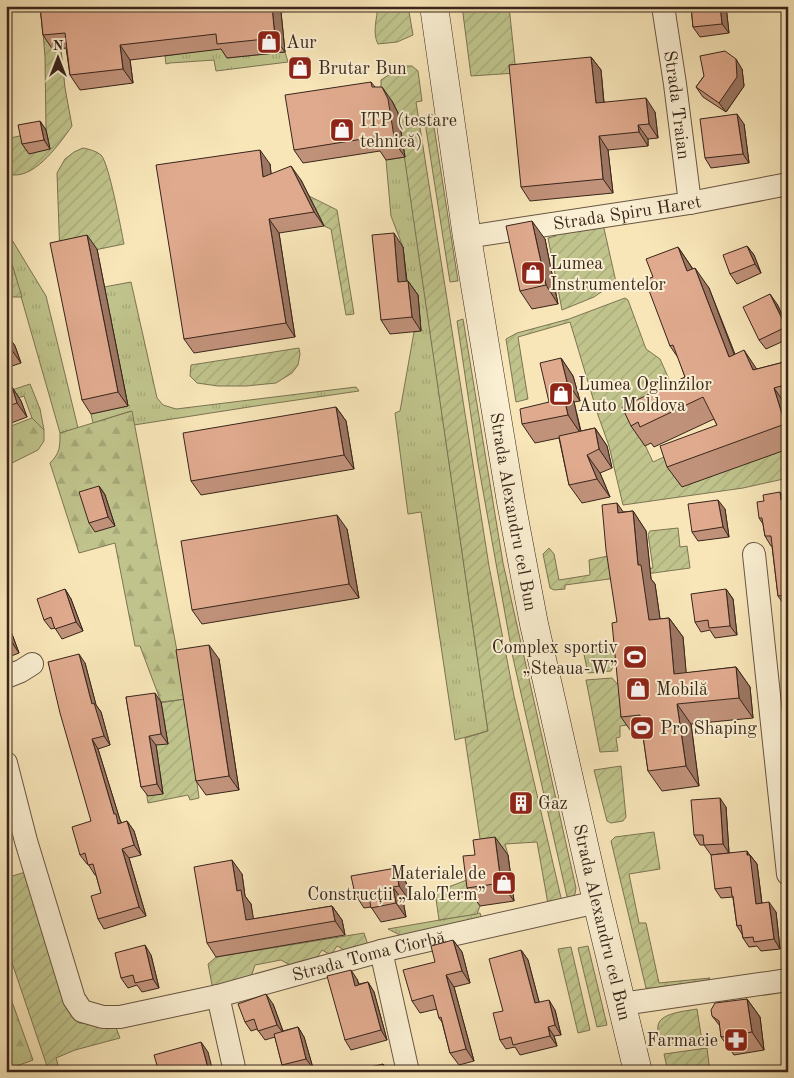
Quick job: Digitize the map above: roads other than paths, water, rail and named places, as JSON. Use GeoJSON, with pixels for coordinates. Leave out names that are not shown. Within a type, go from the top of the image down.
{"type":"FeatureCollection","features":[{"type":"Feature","properties":{"kind":"main road","name":"Strada Alexandru cel Bun"},"geometry":{"type":"LineString","coordinates":[[434,6],[466,237],[510,502],[534,624],[638,1072]]}},
{"type":"Feature","properties":{"kind":"street","name":"Strada Traian"},"geometry":{"type":"LineString","coordinates":[[663,6],[690,203]]}},
{"type":"Feature","properties":{"kind":"street","name":"Strada Spiru Haret"},"geometry":{"type":"LineString","coordinates":[[466,237],[690,203],[788,184]]}},
{"type":"Feature","properties":{"kind":"street"},"geometry":{"type":"LineString","coordinates":[[754,554],[788,874]]}},
{"type":"Feature","properties":{"kind":"street"},"geometry":{"type":"LineString","coordinates":[[6,677],[22,671],[32,664]]}},
{"type":"Feature","properties":{"kind":"street","name":"Strada Toma Ciorbă"},"geometry":{"type":"LineString","coordinates":[[6,763],[26,840],[74,999],[82,1011],[103,1017],[120,1017],[218,996],[381,951],[597,902]]}},
{"type":"Feature","properties":{"kind":"street"},"geometry":{"type":"LineString","coordinates":[[381,951],[408,1072]]}},
{"type":"Feature","properties":{"kind":"street"},"geometry":{"type":"LineString","coordinates":[[622,1004],[788,980]]}},
{"type":"Feature","properties":{"kind":"street"},"geometry":{"type":"LineString","coordinates":[[218,996],[235,1072]]}},
{"type":"Feature","properties":{"kind":"place","name":"Aur"},"geometry":{"type":"Point","coordinates":[269,42]}},
{"type":"Feature","properties":{"kind":"place","name":"Brutar Bun"},"geometry":{"type":"Point","coordinates":[300,68]}},
{"type":"Feature","properties":{"kind":"place","name":"ITP (testare tehnică)"},"geometry":{"type":"Point","coordinates":[342,130]}},
{"type":"Feature","properties":{"kind":"place","name":"Lumea Instrumentelor"},"geometry":{"type":"Point","coordinates":[533,273]}},
{"type":"Feature","properties":{"kind":"place","name":"Lumea Oglinzilor Auto Moldova"},"geometry":{"type":"Point","coordinates":[561,394]}},
{"type":"Feature","properties":{"kind":"place","name":"Complex sportiv „Steaua-W”"},"geometry":{"type":"Point","coordinates":[635,657]}},
{"type":"Feature","properties":{"kind":"place","name":"Mobilă"},"geometry":{"type":"Point","coordinates":[638,689]}},
{"type":"Feature","properties":{"kind":"place","name":"Pro Shaping"},"geometry":{"type":"Point","coordinates":[642,728]}},
{"type":"Feature","properties":{"kind":"place","name":"Gaz"},"geometry":{"type":"Point","coordinates":[521,803]}},
{"type":"Feature","properties":{"kind":"place","name":"Materiale de Construcții „IaloTerm”"},"geometry":{"type":"Point","coordinates":[504,883]}},
{"type":"Feature","properties":{"kind":"place","name":"Farmacie"},"geometry":{"type":"Point","coordinates":[736,1040]}}]}
